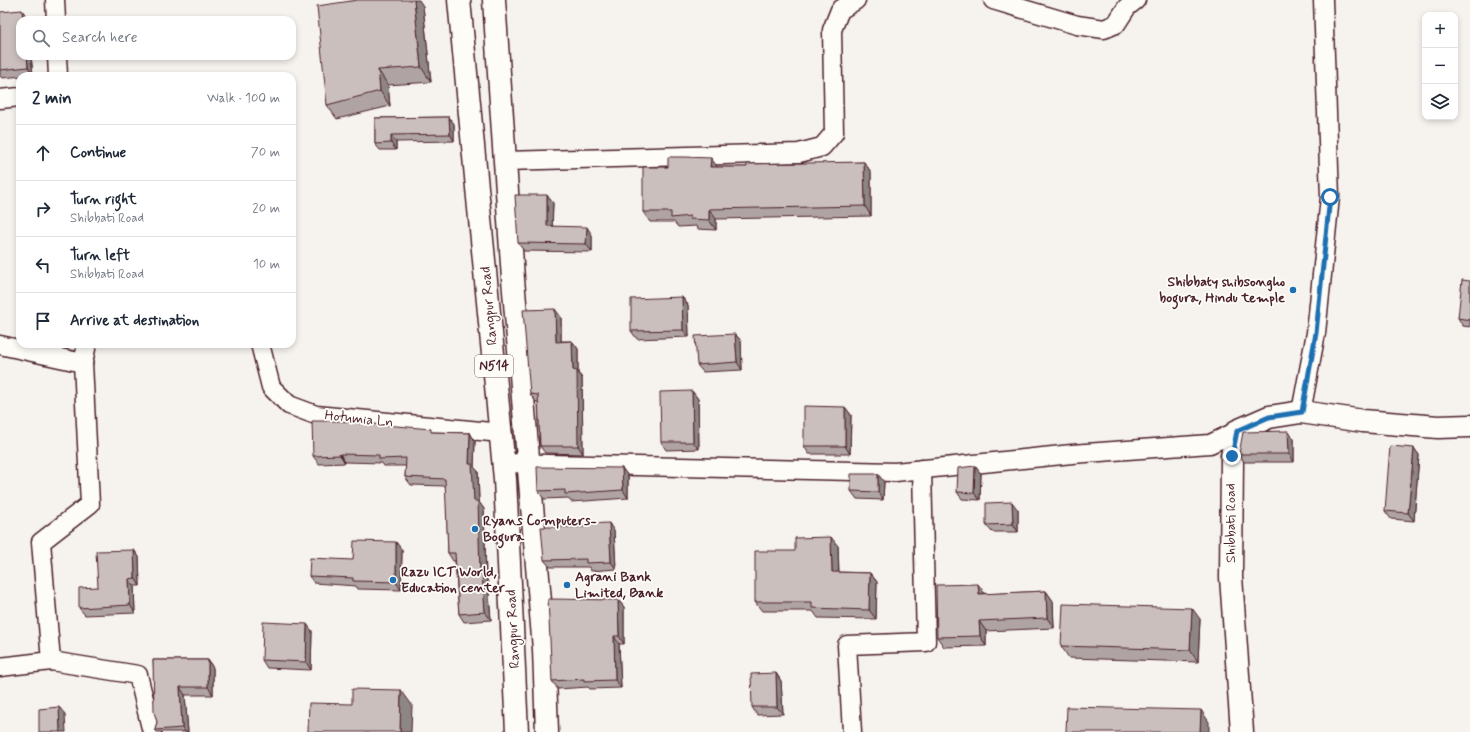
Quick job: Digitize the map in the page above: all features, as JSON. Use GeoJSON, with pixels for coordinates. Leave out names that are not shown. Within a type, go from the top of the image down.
{"type":"FeatureCollection","features":[{"type":"Feature","properties":{"kind":"main road","name":"Rangpur Road"},"geometry":{"type":"LineString","coordinates":[[459,0],[504,463],[517,689],[517,732]]}},
{"type":"Feature","properties":{"kind":"main road","name":"Rangpur Road"},"geometry":{"type":"LineString","coordinates":[[494,0],[528,463],[544,649],[547,732]]}},
{"type":"Feature","properties":{"kind":"main road"},"geometry":{"type":"LineString","coordinates":[[1237,431],[1269,417],[1302,412],[1363,421],[1438,427],[1470,426]]}},
{"type":"Feature","properties":{"kind":"main road","name":"Shibbati Road"},"geometry":{"type":"LineString","coordinates":[[1237,431],[1232,456],[1231,576],[1242,732]]}},
{"type":"Feature","properties":{"kind":"street"},"geometry":{"type":"LineString","coordinates":[[55,0],[56,16]]}},
{"type":"Feature","properties":{"kind":"street"},"geometry":{"type":"LineString","coordinates":[[505,161],[799,153],[822,147],[834,133],[832,30],[840,10],[856,0]]}},
{"type":"Feature","properties":{"kind":"street"},"geometry":{"type":"LineString","coordinates":[[993,0],[1077,25],[1104,29],[1116,24],[1127,7],[1136,0]]}},
{"type":"Feature","properties":{"kind":"street"},"geometry":{"type":"LineString","coordinates":[[1302,412],[1316,333],[1330,197],[1323,0]]}},
{"type":"Feature","properties":{"kind":"street"},"geometry":{"type":"LineString","coordinates":[[57,60],[58,72]]}},
{"type":"Feature","properties":{"kind":"street"},"geometry":{"type":"LineString","coordinates":[[0,99],[16,97]]}},
{"type":"Feature","properties":{"kind":"street"},"geometry":{"type":"LineString","coordinates":[[0,345],[82,363]]}},
{"type":"Feature","properties":{"kind":"street"},"geometry":{"type":"LineString","coordinates":[[51,661],[41,542],[90,504],[82,363],[87,348]]}},
{"type":"Feature","properties":{"kind":"street","name":"Hotumia Ln"},"geometry":{"type":"LineString","coordinates":[[261,348],[270,387],[289,405],[316,415],[501,433]]}},
{"type":"Feature","properties":{"kind":"street"},"geometry":{"type":"LineString","coordinates":[[504,463],[745,470],[895,472],[1072,454],[1210,444],[1237,431]]}},
{"type":"Feature","properties":{"kind":"street"},"geometry":{"type":"LineString","coordinates":[[852,732],[847,645],[926,642],[922,469]]}},
{"type":"Feature","properties":{"kind":"street"},"geometry":{"type":"LineString","coordinates":[[0,667],[51,661],[138,675],[152,732]]}},
{"type":"Feature","properties":{"kind":"building"},"geometry":{"type":"Polygon","coordinates":[[[358,0],[414,0],[421,67],[378,70],[380,91],[327,105],[317,6],[358,0]]]}},
{"type":"Feature","properties":{"kind":"building"},"geometry":{"type":"Polygon","coordinates":[[[22,10],[23,16],[16,16],[16,60],[27,60],[28,67],[0,70],[0,12],[22,10]]]}},
{"type":"Feature","properties":{"kind":"building"},"geometry":{"type":"Polygon","coordinates":[[[449,117],[450,134],[391,135],[391,143],[375,144],[375,118],[449,117]]]}},
{"type":"Feature","properties":{"kind":"building"},"geometry":{"type":"Polygon","coordinates":[[[668,157],[711,158],[710,167],[747,167],[747,164],[864,162],[865,206],[709,209],[709,220],[690,219],[690,216],[671,218],[671,212],[643,212],[643,167],[668,167],[668,157]]]}},
{"type":"Feature","properties":{"kind":"building"},"geometry":{"type":"Polygon","coordinates":[[[515,195],[547,195],[547,226],[587,227],[586,244],[518,243],[515,195]]]}},
{"type":"Feature","properties":{"kind":"building"},"geometry":{"type":"Polygon","coordinates":[[[1462,280],[1470,281],[1470,320],[1458,318],[1462,280]]]}},
{"type":"Feature","properties":{"kind":"building"},"geometry":{"type":"Polygon","coordinates":[[[682,297],[683,330],[631,331],[631,299],[682,297]]]}},
{"type":"Feature","properties":{"kind":"building"},"geometry":{"type":"Polygon","coordinates":[[[555,309],[556,342],[572,341],[573,370],[577,371],[578,446],[540,446],[538,395],[530,394],[523,310],[555,309]]]}},
{"type":"Feature","properties":{"kind":"building"},"geometry":{"type":"Polygon","coordinates":[[[735,334],[737,362],[697,365],[695,336],[735,334]]]}},
{"type":"Feature","properties":{"kind":"building"},"geometry":{"type":"Polygon","coordinates":[[[692,391],[693,442],[661,442],[660,392],[692,391]]]}},
{"type":"Feature","properties":{"kind":"building"},"geometry":{"type":"Polygon","coordinates":[[[804,406],[845,407],[845,446],[804,446],[804,406]]]}},
{"type":"Feature","properties":{"kind":"building"},"geometry":{"type":"Polygon","coordinates":[[[312,421],[339,421],[431,429],[431,432],[470,433],[469,464],[472,464],[474,501],[478,501],[480,574],[482,574],[485,612],[459,614],[455,553],[448,553],[445,479],[405,477],[406,458],[379,459],[379,455],[340,454],[313,456],[312,421]]]}},
{"type":"Feature","properties":{"kind":"building"},"geometry":{"type":"Polygon","coordinates":[[[1288,431],[1289,454],[1239,454],[1243,432],[1288,431]]]}},
{"type":"Feature","properties":{"kind":"building"},"geometry":{"type":"Polygon","coordinates":[[[1390,446],[1414,448],[1408,513],[1385,511],[1390,446]]]}},
{"type":"Feature","properties":{"kind":"building"},"geometry":{"type":"Polygon","coordinates":[[[975,466],[974,493],[957,492],[958,468],[975,466]]]}},
{"type":"Feature","properties":{"kind":"building"},"geometry":{"type":"Polygon","coordinates":[[[537,467],[622,468],[623,490],[565,494],[565,490],[538,491],[537,467]]]}},
{"type":"Feature","properties":{"kind":"building"},"geometry":{"type":"Polygon","coordinates":[[[851,474],[878,474],[878,492],[851,491],[851,474]]]}},
{"type":"Feature","properties":{"kind":"building"},"geometry":{"type":"Polygon","coordinates":[[[1012,502],[1013,524],[986,525],[986,503],[1012,502]]]}},
{"type":"Feature","properties":{"kind":"building"},"geometry":{"type":"Polygon","coordinates":[[[609,523],[611,562],[586,563],[586,559],[544,560],[541,527],[584,527],[584,524],[609,523]]]}},
{"type":"Feature","properties":{"kind":"building"},"geometry":{"type":"Polygon","coordinates":[[[831,537],[832,572],[870,573],[869,610],[812,608],[812,602],[755,602],[755,551],[795,551],[795,538],[831,537]]]}},
{"type":"Feature","properties":{"kind":"building"},"geometry":{"type":"Polygon","coordinates":[[[354,541],[396,542],[396,582],[353,581],[353,578],[309,576],[310,558],[353,560],[354,541]]]}},
{"type":"Feature","properties":{"kind":"building"},"geometry":{"type":"Polygon","coordinates":[[[134,550],[135,578],[129,579],[130,605],[79,608],[79,588],[98,587],[96,551],[134,550]]]}},
{"type":"Feature","properties":{"kind":"building"},"geometry":{"type":"Polygon","coordinates":[[[978,584],[979,594],[1046,591],[1047,618],[979,621],[980,636],[937,637],[936,585],[978,584]]]}},
{"type":"Feature","properties":{"kind":"building"},"geometry":{"type":"Polygon","coordinates":[[[548,599],[618,600],[619,636],[614,636],[615,680],[584,681],[584,679],[552,681],[548,599]]]}},
{"type":"Feature","properties":{"kind":"building"},"geometry":{"type":"Polygon","coordinates":[[[1063,604],[1192,608],[1190,650],[1061,646],[1063,604]]]}},
{"type":"Feature","properties":{"kind":"building"},"geometry":{"type":"Polygon","coordinates":[[[263,622],[307,624],[306,662],[262,660],[263,622]]]}},
{"type":"Feature","properties":{"kind":"building"},"geometry":{"type":"Polygon","coordinates":[[[153,660],[208,660],[208,687],[180,687],[182,728],[155,730],[157,722],[154,712],[153,660]]]}},
{"type":"Feature","properties":{"kind":"building"},"geometry":{"type":"Polygon","coordinates":[[[776,673],[777,707],[752,707],[751,674],[776,673]]]}},
{"type":"Feature","properties":{"kind":"building"},"geometry":{"type":"Polygon","coordinates":[[[352,689],[401,690],[400,732],[308,732],[309,703],[352,704],[352,689]]]}},
{"type":"Feature","properties":{"kind":"building"},"geometry":{"type":"Polygon","coordinates":[[[59,707],[60,732],[39,732],[39,709],[59,707]]]}},
{"type":"Feature","properties":{"kind":"building"},"geometry":{"type":"Polygon","coordinates":[[[1067,707],[1201,710],[1200,732],[1066,732],[1067,707]]]}},
{"type":"Feature","properties":{"kind":"place","name":"Shibbaty shibsongho bogura, Hindu temple"},"geometry":{"type":"Point","coordinates":[1293,290]}},
{"type":"Feature","properties":{"kind":"place","name":"Ryans Computers- Bogura"},"geometry":{"type":"Point","coordinates":[475,529]}},
{"type":"Feature","properties":{"kind":"place","name":"Razu ICT World, Education center"},"geometry":{"type":"Point","coordinates":[393,580]}},
{"type":"Feature","properties":{"kind":"place","name":"Agrani Bank Limited, Bank"},"geometry":{"type":"Point","coordinates":[567,585]}},
{"type":"Feature","properties":{"kind":"route"},"geometry":{"type":"LineString","coordinates":[[1232,456],[1237,431],[1269,417],[1302,412],[1316,333],[1330,197]]}}]}
